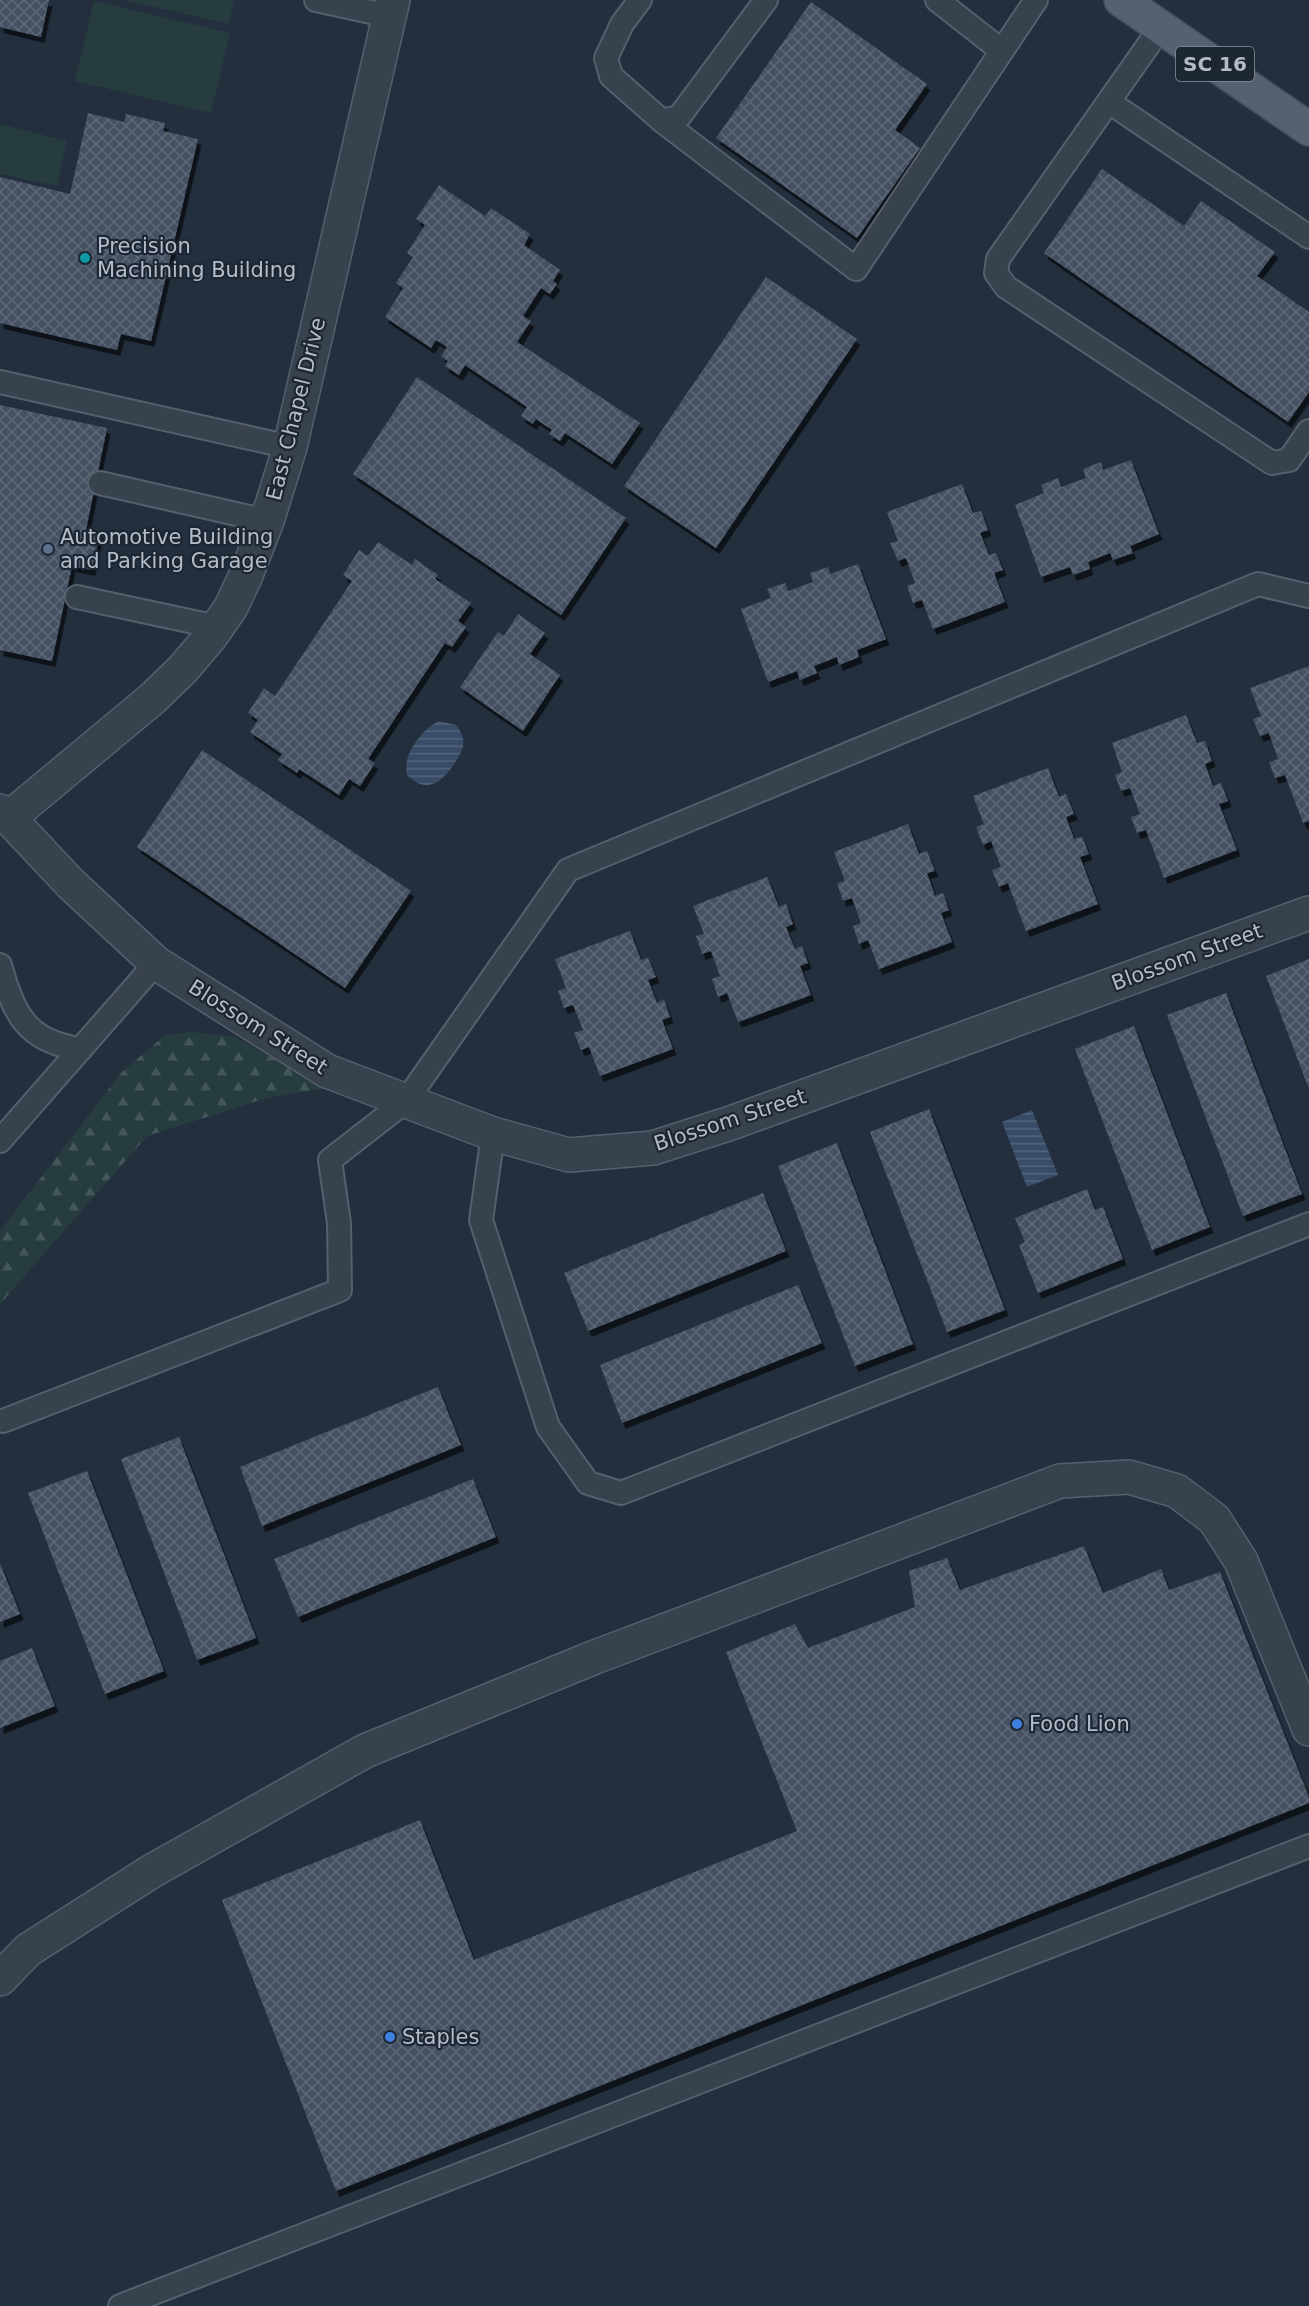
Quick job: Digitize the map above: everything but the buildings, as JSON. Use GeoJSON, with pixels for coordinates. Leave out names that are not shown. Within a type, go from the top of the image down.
{"type":"FeatureCollection","features":[{"type":"Feature","properties":{"kind":"main road","name":"SC 16"},"geometry":{"type":"LineString","coordinates":[[1121,0],[1309,129]]}},
{"type":"Feature","properties":{"kind":"street","name":"East Chapel Drive"},"geometry":{"type":"LineString","coordinates":[[4,815],[152,699],[183,669],[217,627],[246,574],[267,521],[290,447],[391,8]]}},
{"type":"Feature","properties":{"kind":"street","name":"Blossom Street"},"geometry":{"type":"LineString","coordinates":[[4,815],[71,884],[156,963],[327,1071],[493,1134],[569,1155],[653,1148],[730,1123],[1309,913]]}},
{"type":"Feature","properties":{"kind":"street"},"geometry":{"type":"LineString","coordinates":[[0,1979],[28,1950],[152,1871],[365,1751],[595,1657],[1060,1481],[1129,1477],[1177,1491],[1214,1519],[1241,1561],[1309,1729]]}},
{"type":"Feature","properties":{"kind":"lane"},"geometry":{"type":"LineString","coordinates":[[640,0],[622,24],[606,58],[611,76],[662,121],[856,269],[1036,0]]}},
{"type":"Feature","properties":{"kind":"lane"},"geometry":{"type":"LineString","coordinates":[[662,121],[679,117],[766,0]]}},
{"type":"Feature","properties":{"kind":"lane"},"geometry":{"type":"LineString","coordinates":[[937,0],[1002,51]]}},
{"type":"Feature","properties":{"kind":"lane"},"geometry":{"type":"LineString","coordinates":[[323,1],[391,8]]}},
{"type":"Feature","properties":{"kind":"lane"},"geometry":{"type":"LineString","coordinates":[[1161,27],[998,259],[996,273],[1006,287],[1272,463],[1289,460],[1309,431]]}},
{"type":"Feature","properties":{"kind":"lane"},"geometry":{"type":"LineString","coordinates":[[1109,102],[1309,237]]}},
{"type":"Feature","properties":{"kind":"lane"},"geometry":{"type":"LineString","coordinates":[[0,382],[290,447]]}},
{"type":"Feature","properties":{"kind":"lane"},"geometry":{"type":"LineString","coordinates":[[100,483],[267,521]]}},
{"type":"Feature","properties":{"kind":"lane"},"geometry":{"type":"LineString","coordinates":[[3,1421],[340,1290],[339,1223],[330,1160],[406,1101],[568,870],[1258,584],[1309,596]]}},
{"type":"Feature","properties":{"kind":"lane"},"geometry":{"type":"LineString","coordinates":[[77,597],[217,627]]}},
{"type":"Feature","properties":{"kind":"lane"},"geometry":{"type":"LineString","coordinates":[[0,1141],[156,963]]}},
{"type":"Feature","properties":{"kind":"lane"},"geometry":{"type":"LineString","coordinates":[[0,965],[15,1007],[34,1035],[59,1046],[81,1049]]}},
{"type":"Feature","properties":{"kind":"lane"},"geometry":{"type":"LineString","coordinates":[[493,1134],[481,1220],[548,1426],[588,1483],[621,1493],[1309,1224]]}},
{"type":"Feature","properties":{"kind":"lane"},"geometry":{"type":"LineString","coordinates":[[120,2306],[1309,1846]]}},
{"type":"Feature","properties":{"kind":"green space"},"geometry":{"type":"Polygon","coordinates":[[[124,0],[234,0],[229,24],[124,0]]]}},
{"type":"Feature","properties":{"kind":"green space"},"geometry":{"type":"Polygon","coordinates":[[[94,1],[230,33],[211,113],[75,81],[94,1]]]}},
{"type":"Feature","properties":{"kind":"green space"},"geometry":{"type":"Polygon","coordinates":[[[0,124],[67,141],[57,186],[0,174],[0,124]]]}},
{"type":"Feature","properties":{"kind":"green space"},"geometry":{"type":"Polygon","coordinates":[[[189,1032],[233,1036],[326,1088],[267,1098],[147,1136],[0,1304],[0,1231],[121,1073],[165,1035],[189,1032]]]}},
{"type":"Feature","properties":{"kind":"water"},"geometry":{"type":"Polygon","coordinates":[[[439,721],[456,725],[462,736],[462,751],[452,767],[437,782],[420,784],[407,775],[407,759],[414,744],[426,730],[439,721]]]}},
{"type":"Feature","properties":{"kind":"water"},"geometry":{"type":"Polygon","coordinates":[[[1032,1110],[1058,1175],[1027,1187],[1002,1122],[1032,1110]]]}},
{"type":"Feature","properties":{"kind":"place","name":"Precision Machining Building"},"geometry":{"type":"Point","coordinates":[85,258]}},
{"type":"Feature","properties":{"kind":"place","name":"Automotive Building and Parking Garage"},"geometry":{"type":"Point","coordinates":[48,549]}},
{"type":"Feature","properties":{"kind":"place","name":"Food Lion"},"geometry":{"type":"Point","coordinates":[1017,1724]}},
{"type":"Feature","properties":{"kind":"place","name":"Staples"},"geometry":{"type":"Point","coordinates":[390,2037]}}]}
